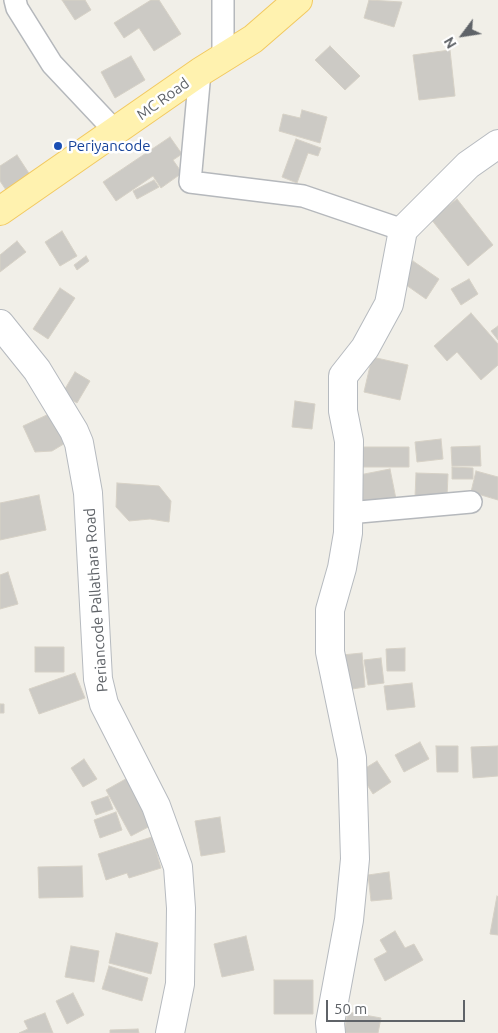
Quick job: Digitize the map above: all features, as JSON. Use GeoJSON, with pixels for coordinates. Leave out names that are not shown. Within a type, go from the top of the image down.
{"type":"FeatureCollection","features":[{"type":"Feature","properties":{"kind":"main road","name":"MC Road"},"geometry":{"type":"LineString","coordinates":[[0,211],[200,72],[253,38],[298,0]]}},
{"type":"Feature","properties":{"kind":"street"},"geometry":{"type":"LineString","coordinates":[[15,0],[17,8],[52,64],[116,132]]}},
{"type":"Feature","properties":{"kind":"street"},"geometry":{"type":"LineString","coordinates":[[223,0],[223,57]]}},
{"type":"Feature","properties":{"kind":"street"},"geometry":{"type":"LineString","coordinates":[[200,72],[190,182],[303,196],[403,230]]}},
{"type":"Feature","properties":{"kind":"street"},"geometry":{"type":"LineString","coordinates":[[331,1033],[330,1023],[349,920],[355,859],[352,758],[330,652],[330,610],[342,568],[348,533],[349,441],[343,411],[343,376],[365,348],[389,304],[403,230],[468,165],[498,144]]}},
{"type":"Feature","properties":{"kind":"street","name":"Periancode Pallathara Road"},"geometry":{"type":"LineString","coordinates":[[0,324],[37,370],[74,431],[79,443],[88,493],[98,679],[104,704],[156,806],[178,867],[181,908],[180,984],[170,1033]]}},
{"type":"Feature","properties":{"kind":"street"},"geometry":{"type":"LineString","coordinates":[[348,512],[471,502]]}},
{"type":"Feature","properties":{"kind":"building"},"geometry":{"type":"Polygon","coordinates":[[[62,0],[85,0],[91,10],[75,20],[62,0]]]}},
{"type":"Feature","properties":{"kind":"building"},"geometry":{"type":"Polygon","coordinates":[[[151,0],[159,0],[181,34],[154,51],[139,28],[124,38],[114,23],[151,0]]]}},
{"type":"Feature","properties":{"kind":"building"},"geometry":{"type":"Polygon","coordinates":[[[369,0],[402,2],[394,27],[364,18],[369,0]]]}},
{"type":"Feature","properties":{"kind":"building"},"geometry":{"type":"Polygon","coordinates":[[[330,46],[360,76],[345,90],[315,60],[330,46]]]}},
{"type":"Feature","properties":{"kind":"building"},"geometry":{"type":"Polygon","coordinates":[[[450,50],[455,96],[419,100],[413,55],[450,50]]]}},
{"type":"Feature","properties":{"kind":"building"},"geometry":{"type":"Polygon","coordinates":[[[131,56],[145,80],[115,98],[101,72],[131,56]]]}},
{"type":"Feature","properties":{"kind":"building"},"geometry":{"type":"Polygon","coordinates":[[[302,110],[327,117],[320,143],[279,131],[283,114],[300,118],[302,110]]]}},
{"type":"Feature","properties":{"kind":"building"},"geometry":{"type":"Polygon","coordinates":[[[170,137],[182,154],[173,160],[182,173],[161,188],[153,176],[116,201],[103,182],[170,137]]]}},
{"type":"Feature","properties":{"kind":"building"},"geometry":{"type":"Polygon","coordinates":[[[296,139],[321,148],[318,156],[308,153],[297,183],[282,177],[296,139]]]}},
{"type":"Feature","properties":{"kind":"building"},"geometry":{"type":"Polygon","coordinates":[[[17,155],[34,181],[10,196],[0,181],[0,166],[17,155]]]}},
{"type":"Feature","properties":{"kind":"building"},"geometry":{"type":"Polygon","coordinates":[[[154,180],[159,187],[137,199],[133,191],[154,180]]]}},
{"type":"Feature","properties":{"kind":"building"},"geometry":{"type":"Polygon","coordinates":[[[457,199],[493,245],[468,266],[431,219],[457,199]]]}},
{"type":"Feature","properties":{"kind":"building"},"geometry":{"type":"Polygon","coordinates":[[[62,231],[77,256],[60,266],[45,242],[62,231]]]}},
{"type":"Feature","properties":{"kind":"building"},"geometry":{"type":"Polygon","coordinates":[[[17,241],[26,252],[0,272],[0,255],[17,241]]]}},
{"type":"Feature","properties":{"kind":"building"},"geometry":{"type":"Polygon","coordinates":[[[86,256],[89,261],[77,270],[74,265],[86,256]]]}},
{"type":"Feature","properties":{"kind":"building"},"geometry":{"type":"Polygon","coordinates":[[[413,261],[439,279],[426,299],[399,280],[413,261]]]}},
{"type":"Feature","properties":{"kind":"building"},"geometry":{"type":"Polygon","coordinates":[[[469,279],[478,294],[461,305],[451,289],[469,279]]]}},
{"type":"Feature","properties":{"kind":"building"},"geometry":{"type":"Polygon","coordinates":[[[60,288],[75,298],[48,339],[33,329],[60,288]]]}},
{"type":"Feature","properties":{"kind":"building"},"geometry":{"type":"Polygon","coordinates":[[[471,313],[498,344],[498,365],[481,380],[457,352],[447,361],[434,346],[471,313]]]}},
{"type":"Feature","properties":{"kind":"building"},"geometry":{"type":"Polygon","coordinates":[[[498,326],[498,340],[491,331],[498,326]]]}},
{"type":"Feature","properties":{"kind":"building"},"geometry":{"type":"Polygon","coordinates":[[[372,357],[408,365],[400,400],[364,392],[372,357]]]}},
{"type":"Feature","properties":{"kind":"building"},"geometry":{"type":"Polygon","coordinates":[[[75,372],[90,381],[77,403],[62,394],[75,372]]]}},
{"type":"Feature","properties":{"kind":"building"},"geometry":{"type":"Polygon","coordinates":[[[295,401],[315,404],[312,429],[292,427],[295,401]]]}},
{"type":"Feature","properties":{"kind":"building"},"geometry":{"type":"Polygon","coordinates":[[[49,414],[67,442],[52,451],[35,452],[23,426],[49,414]]]}},
{"type":"Feature","properties":{"kind":"building"},"geometry":{"type":"Polygon","coordinates":[[[441,439],[443,459],[417,462],[415,442],[441,439]]]}},
{"type":"Feature","properties":{"kind":"building"},"geometry":{"type":"Polygon","coordinates":[[[480,446],[481,466],[452,466],[451,447],[480,446]]]}},
{"type":"Feature","properties":{"kind":"building"},"geometry":{"type":"Polygon","coordinates":[[[358,447],[409,447],[409,467],[358,467],[358,447]]]}},
{"type":"Feature","properties":{"kind":"building"},"geometry":{"type":"Polygon","coordinates":[[[452,467],[473,468],[473,479],[452,479],[452,467]]]}},
{"type":"Feature","properties":{"kind":"building"},"geometry":{"type":"Polygon","coordinates":[[[390,469],[396,499],[360,506],[354,476],[390,469]]]}},
{"type":"Feature","properties":{"kind":"building"},"geometry":{"type":"Polygon","coordinates":[[[476,471],[498,477],[498,500],[471,492],[476,471]]]}},
{"type":"Feature","properties":{"kind":"building"},"geometry":{"type":"Polygon","coordinates":[[[416,473],[448,474],[447,498],[415,497],[416,473]]]}},
{"type":"Feature","properties":{"kind":"building"},"geometry":{"type":"Polygon","coordinates":[[[117,483],[159,486],[171,501],[169,522],[150,519],[129,521],[116,507],[117,483]]]}},
{"type":"Feature","properties":{"kind":"building"},"geometry":{"type":"Polygon","coordinates":[[[39,495],[46,530],[0,540],[0,503],[39,495]]]}},
{"type":"Feature","properties":{"kind":"building"},"geometry":{"type":"Polygon","coordinates":[[[8,572],[18,604],[0,609],[0,575],[8,572]]]}},
{"type":"Feature","properties":{"kind":"building"},"geometry":{"type":"Polygon","coordinates":[[[35,647],[64,647],[64,672],[35,672],[35,647]]]}},
{"type":"Feature","properties":{"kind":"building"},"geometry":{"type":"Polygon","coordinates":[[[405,648],[405,671],[387,671],[386,649],[405,648]]]}},
{"type":"Feature","properties":{"kind":"building"},"geometry":{"type":"Polygon","coordinates":[[[362,653],[365,687],[346,690],[342,655],[362,653]]]}},
{"type":"Feature","properties":{"kind":"building"},"geometry":{"type":"Polygon","coordinates":[[[381,658],[384,683],[368,685],[364,660],[381,658]]]}},
{"type":"Feature","properties":{"kind":"building"},"geometry":{"type":"Polygon","coordinates":[[[75,673],[85,698],[39,714],[29,689],[75,673]]]}},
{"type":"Feature","properties":{"kind":"building"},"geometry":{"type":"Polygon","coordinates":[[[412,683],[415,707],[387,710],[384,686],[412,683]]]}},
{"type":"Feature","properties":{"kind":"building"},"geometry":{"type":"Polygon","coordinates":[[[0,704],[4,704],[4,713],[0,713],[0,704]]]}},
{"type":"Feature","properties":{"kind":"building"},"geometry":{"type":"Polygon","coordinates":[[[420,742],[429,759],[404,772],[395,755],[420,742]]]}},
{"type":"Feature","properties":{"kind":"building"},"geometry":{"type":"Polygon","coordinates":[[[436,746],[458,746],[458,772],[437,772],[436,746]]]}},
{"type":"Feature","properties":{"kind":"building"},"geometry":{"type":"Polygon","coordinates":[[[498,746],[498,776],[473,778],[471,747],[498,746]]]}},
{"type":"Feature","properties":{"kind":"building"},"geometry":{"type":"Polygon","coordinates":[[[84,759],[97,779],[83,787],[71,768],[84,759]]]}},
{"type":"Feature","properties":{"kind":"building"},"geometry":{"type":"Polygon","coordinates":[[[377,761],[391,782],[373,794],[359,772],[377,761]]]}},
{"type":"Feature","properties":{"kind":"building"},"geometry":{"type":"Polygon","coordinates":[[[131,776],[156,823],[131,836],[106,790],[131,776]]]}},
{"type":"Feature","properties":{"kind":"building"},"geometry":{"type":"Polygon","coordinates":[[[108,796],[113,809],[96,815],[91,802],[108,796]]]}},
{"type":"Feature","properties":{"kind":"building"},"geometry":{"type":"Polygon","coordinates":[[[116,812],[122,830],[100,838],[94,820],[116,812]]]}},
{"type":"Feature","properties":{"kind":"building"},"geometry":{"type":"Polygon","coordinates":[[[220,817],[225,852],[201,856],[195,821],[220,817]]]}},
{"type":"Feature","properties":{"kind":"building"},"geometry":{"type":"Polygon","coordinates":[[[152,837],[161,868],[129,878],[127,873],[106,880],[98,854],[152,837]]]}},
{"type":"Feature","properties":{"kind":"building"},"geometry":{"type":"Polygon","coordinates":[[[82,866],[83,897],[39,898],[38,867],[82,866]]]}},
{"type":"Feature","properties":{"kind":"building"},"geometry":{"type":"Polygon","coordinates":[[[389,872],[392,899],[371,901],[368,875],[389,872]]]}},
{"type":"Feature","properties":{"kind":"building"},"geometry":{"type":"Polygon","coordinates":[[[498,897],[498,935],[490,934],[498,897]]]}},
{"type":"Feature","properties":{"kind":"building"},"geometry":{"type":"Polygon","coordinates":[[[395,931],[405,948],[414,944],[423,960],[385,981],[374,959],[387,952],[380,940],[395,931]]]}},
{"type":"Feature","properties":{"kind":"building"},"geometry":{"type":"Polygon","coordinates":[[[116,933],[158,943],[151,974],[109,963],[116,933]]]}},
{"type":"Feature","properties":{"kind":"building"},"geometry":{"type":"Polygon","coordinates":[[[246,936],[254,970],[222,977],[214,944],[246,936]]]}},
{"type":"Feature","properties":{"kind":"building"},"geometry":{"type":"Polygon","coordinates":[[[71,946],[99,951],[94,982],[65,977],[71,946]]]}},
{"type":"Feature","properties":{"kind":"building"},"geometry":{"type":"Polygon","coordinates":[[[109,966],[148,978],[142,1001],[102,989],[109,966]]]}},
{"type":"Feature","properties":{"kind":"building"},"geometry":{"type":"Polygon","coordinates":[[[274,980],[313,980],[313,1014],[274,1014],[274,980]]]}},
{"type":"Feature","properties":{"kind":"building"},"geometry":{"type":"Polygon","coordinates":[[[73,993],[84,1015],[67,1024],[56,1001],[73,993]]]}},
{"type":"Feature","properties":{"kind":"building"},"geometry":{"type":"Polygon","coordinates":[[[348,1012],[381,1018],[378,1033],[344,1033],[348,1012]]]}},
{"type":"Feature","properties":{"kind":"building"},"geometry":{"type":"Polygon","coordinates":[[[45,1013],[53,1033],[19,1033],[28,1029],[24,1021],[45,1013]]]}},
{"type":"Feature","properties":{"kind":"building"},"geometry":{"type":"Polygon","coordinates":[[[138,1029],[139,1033],[110,1033],[110,1030],[138,1029]]]}},
{"type":"Feature","properties":{"kind":"place","name":"Periyancode"},"geometry":{"type":"Point","coordinates":[58,146]}}]}
